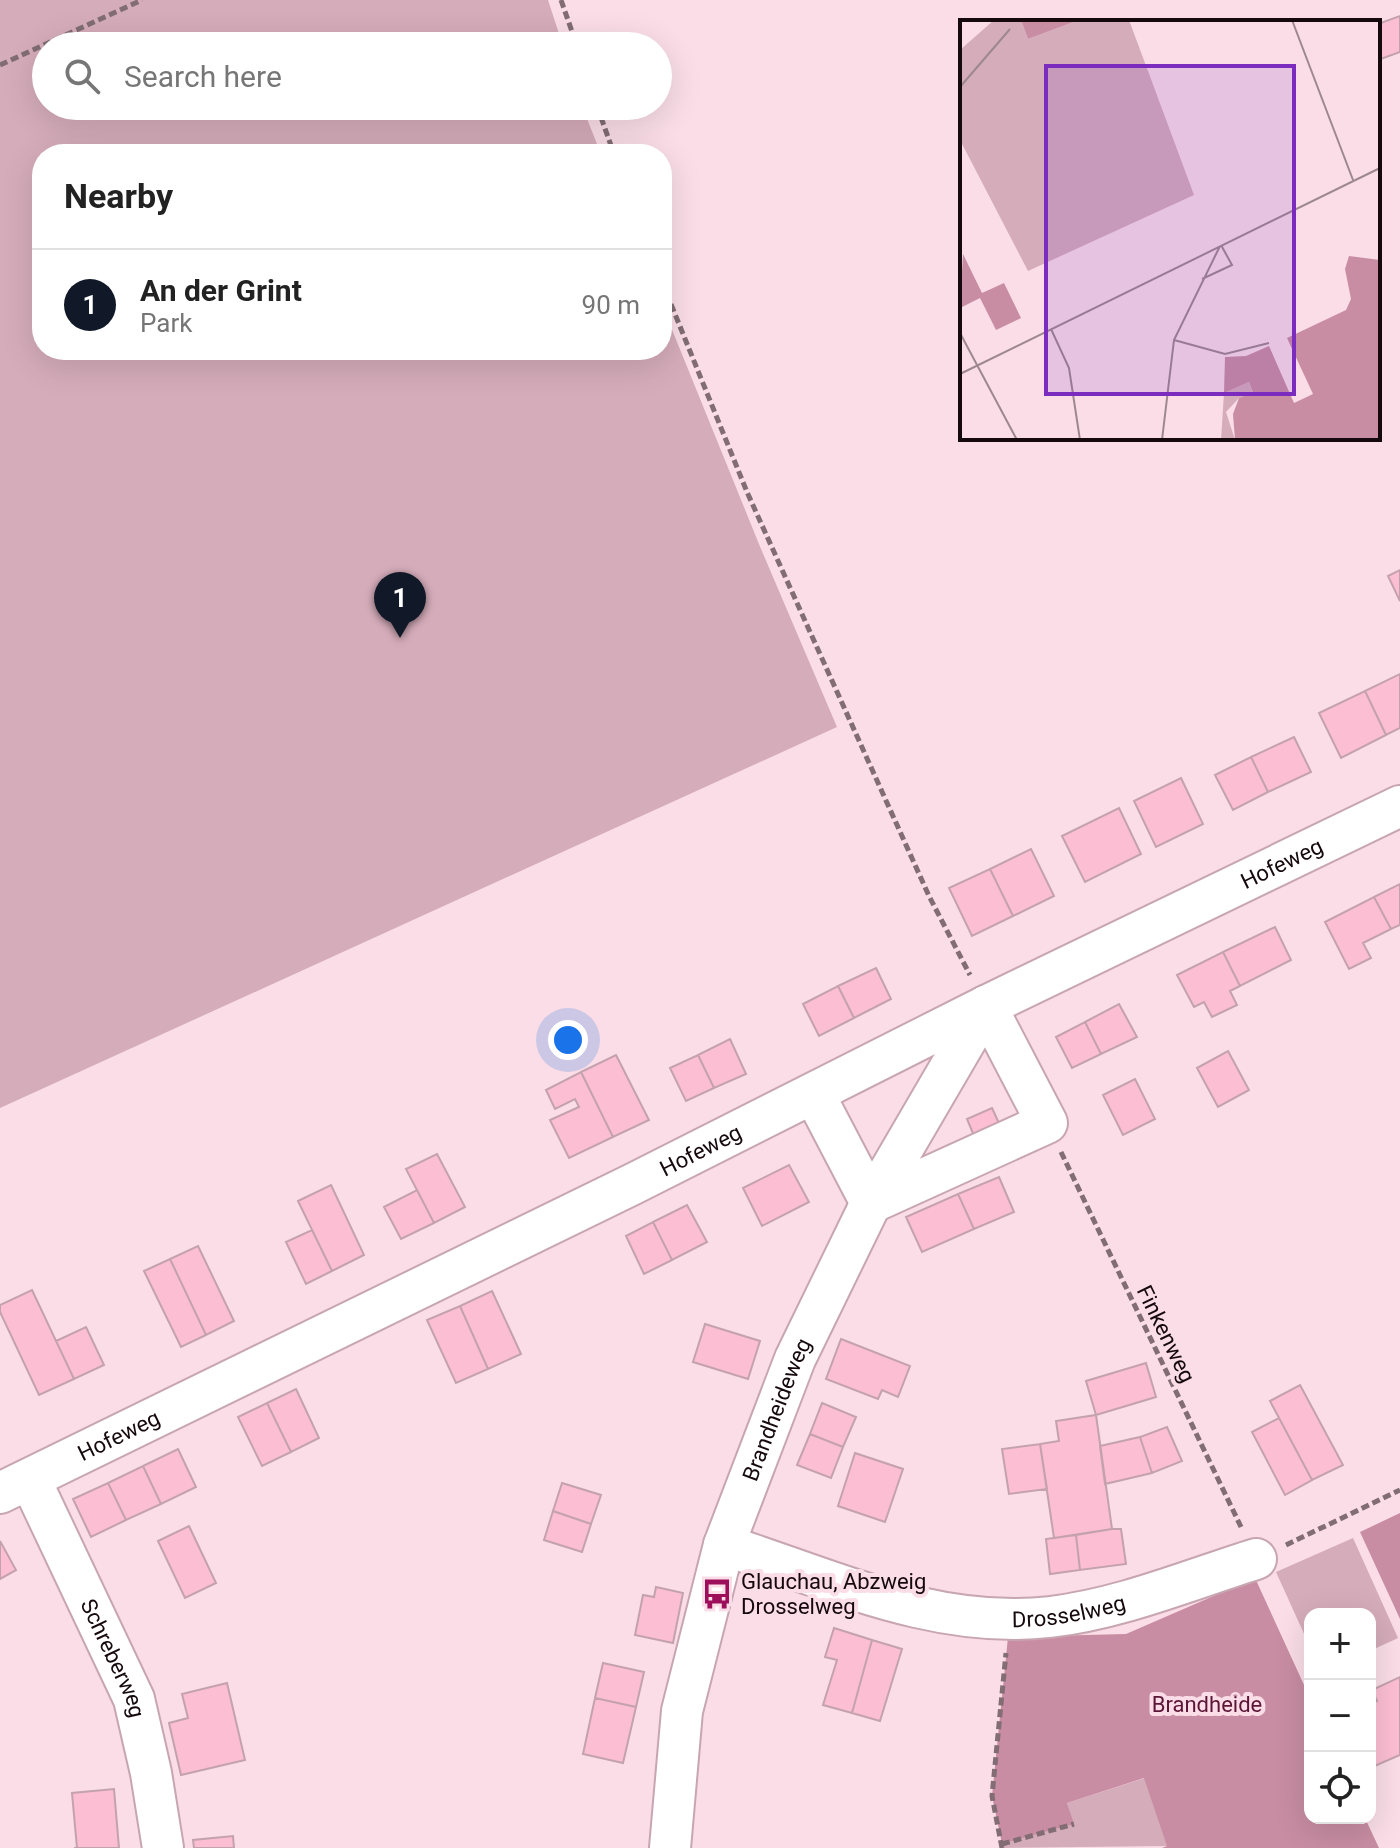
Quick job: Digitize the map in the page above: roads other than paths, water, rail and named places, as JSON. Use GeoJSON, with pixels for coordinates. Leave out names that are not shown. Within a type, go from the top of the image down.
{"type":"FeatureCollection","features":[{"type":"Feature","properties":{"kind":"street","name":"Hofeweg"},"geometry":{"type":"LineString","coordinates":[[15,1486],[814,1094],[986,1006],[1400,806]]}},
{"type":"Feature","properties":{"kind":"street"},"geometry":{"type":"LineString","coordinates":[[814,1094],[871,1203],[1047,1123],[986,1006]]}},
{"type":"Feature","properties":{"kind":"street","name":"Brandheideweg"},"geometry":{"type":"LineString","coordinates":[[670,1848],[682,1711],[724,1545],[795,1359],[871,1203],[986,1006]]}},
{"type":"Feature","properties":{"kind":"street","name":"Schreberweg"},"geometry":{"type":"LineString","coordinates":[[15,1486],[134,1699],[151,1773],[163,1848]]}},
{"type":"Feature","properties":{"kind":"street","name":"Drosselweg"},"geometry":{"type":"LineString","coordinates":[[724,1545],[778,1562],[835,1586],[912,1607],[1009,1620],[1052,1617],[1102,1607],[1256,1559]]}},
{"type":"Feature","properties":{"kind":"place","name":"An der Grint"},"geometry":{"type":"Point","coordinates":[400,638]}},
{"type":"Feature","properties":{"kind":"place","name":"Glauchau, Abzweig Drosselweg"},"geometry":{"type":"Point","coordinates":[717,1594]}},
{"type":"Feature","properties":{"kind":"park label","name":"Brandheide"},"geometry":{"type":"Point","coordinates":[1207,1704]}}]}
